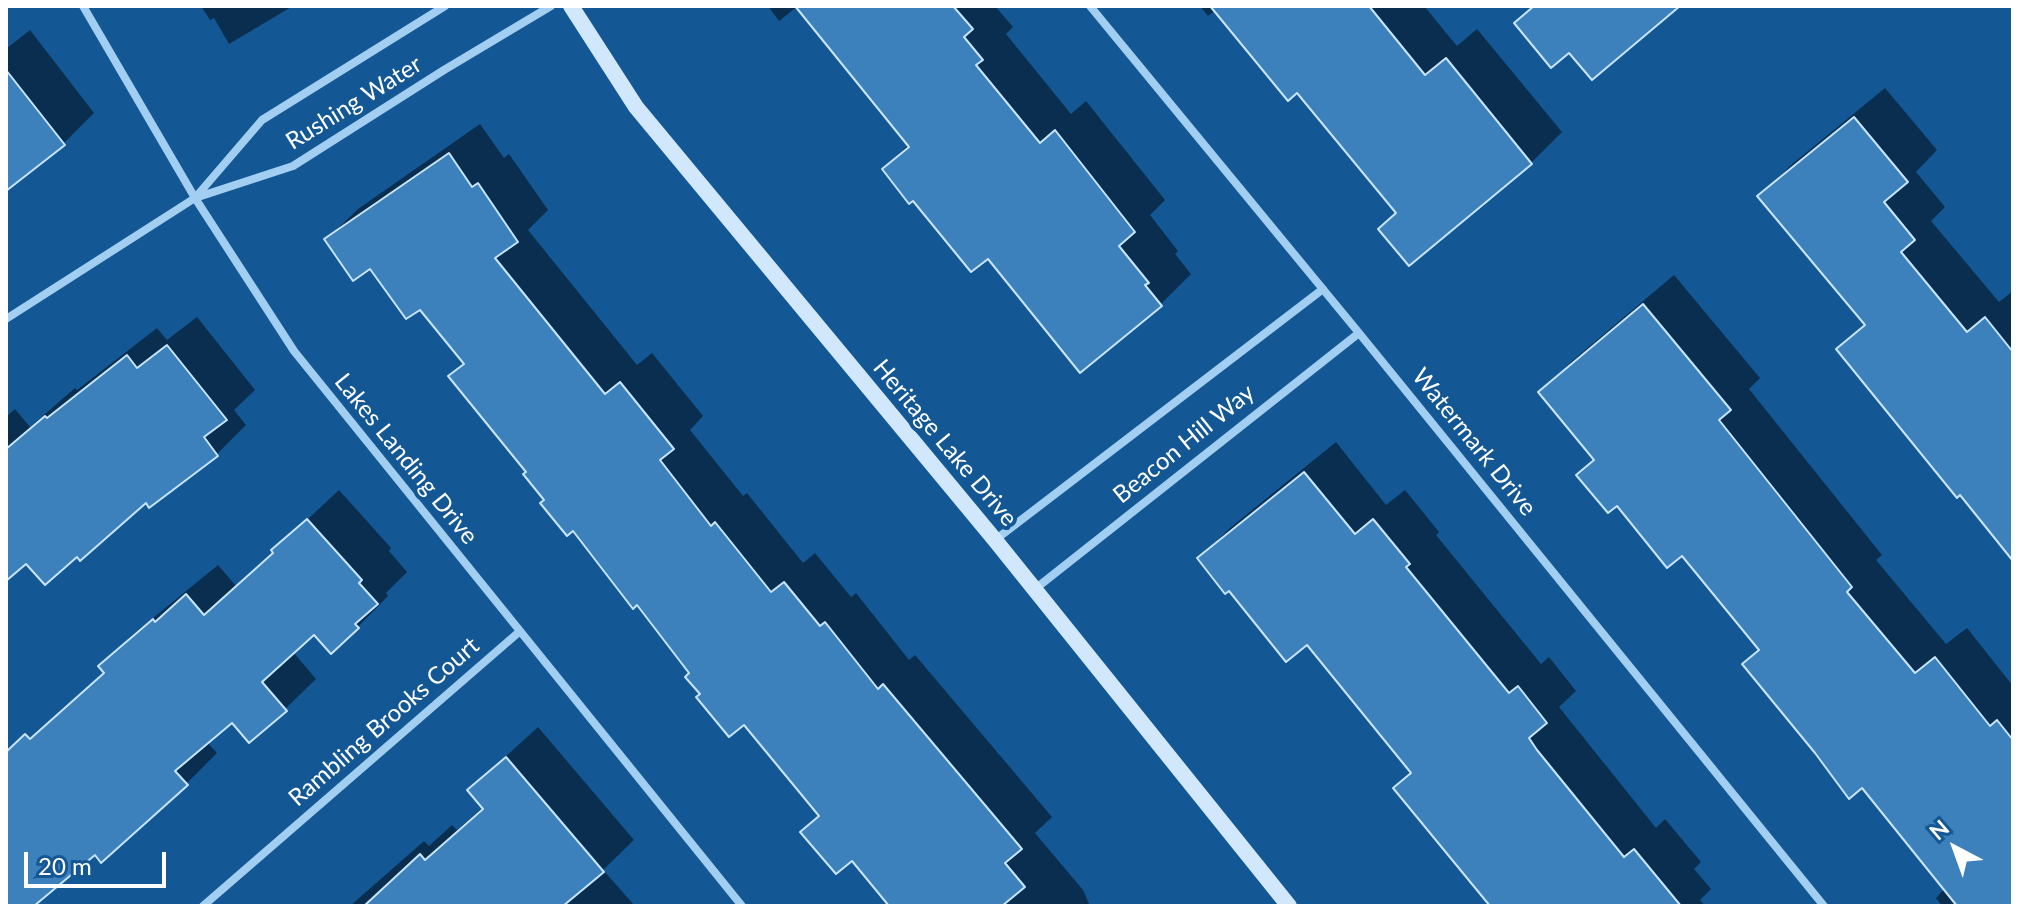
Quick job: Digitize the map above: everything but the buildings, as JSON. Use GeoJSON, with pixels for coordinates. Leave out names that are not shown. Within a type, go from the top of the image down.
{"type":"FeatureCollection","features":[{"type":"Feature","properties":{"kind":"street","name":"Lakes Landing Drive"},"geometry":{"type":"LineString","coordinates":[[83,6],[195,198],[294,351],[742,906]]}},
{"type":"Feature","properties":{"kind":"street","name":"Rushing Water"},"geometry":{"type":"LineString","coordinates":[[195,198],[262,120],[445,6]]}},
{"type":"Feature","properties":{"kind":"street","name":"Rushing Water"},"geometry":{"type":"LineString","coordinates":[[195,198],[293,166],[551,6]]}},
{"type":"Feature","properties":{"kind":"street","name":"Heritage Lake Drive"},"geometry":{"type":"LineString","coordinates":[[571,6],[636,107],[995,540],[1289,906]]}},
{"type":"Feature","properties":{"kind":"street","name":"Watermark Drive"},"geometry":{"type":"LineString","coordinates":[[1090,6],[1824,906]]}},
{"type":"Feature","properties":{"kind":"street"},"geometry":{"type":"LineString","coordinates":[[6,319],[195,198]]}},
{"type":"Feature","properties":{"kind":"street","name":"Beacon Hill Way"},"geometry":{"type":"LineString","coordinates":[[995,540],[1323,289]]}},
{"type":"Feature","properties":{"kind":"street","name":"Beacon Hill Way"},"geometry":{"type":"LineString","coordinates":[[1035,589],[1274,397],[1359,333]]}},
{"type":"Feature","properties":{"kind":"street","name":"Rambling Brooks Court"},"geometry":{"type":"LineString","coordinates":[[203,906],[519,632]]}}]}
